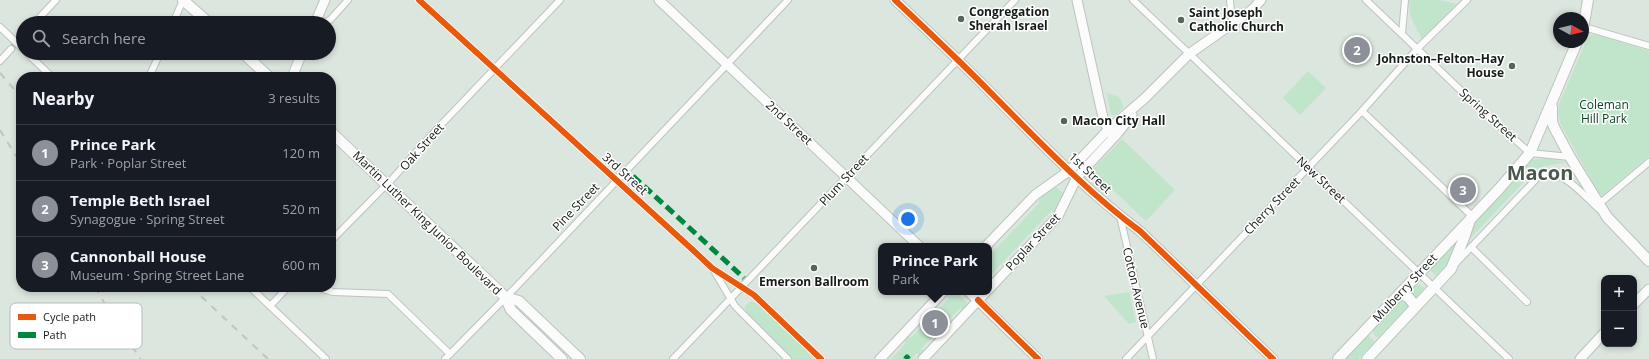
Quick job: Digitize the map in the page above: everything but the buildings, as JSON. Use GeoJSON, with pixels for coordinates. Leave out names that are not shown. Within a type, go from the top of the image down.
{"type":"FeatureCollection","features":[{"type":"Feature","properties":{"kind":"main road"},"geometry":{"type":"LineString","coordinates":[[183,0],[201,16]]}},
{"type":"Feature","properties":{"kind":"main road"},"geometry":{"type":"LineString","coordinates":[[1586,12],[1588,0]]}},
{"type":"Feature","properties":{"kind":"main road","name":"Mulberry Street"},"geometry":{"type":"LineString","coordinates":[[1338,359],[1530,153],[1574,48]]}},
{"type":"Feature","properties":{"kind":"main road"},"geometry":{"type":"LineString","coordinates":[[251,60],[264,72]]}},
{"type":"Feature","properties":{"kind":"main road"},"geometry":{"type":"LineString","coordinates":[[1552,101],[1552,122],[1570,157],[1607,217],[1649,261]]}},
{"type":"Feature","properties":{"kind":"main road","name":"Martin Luther King Junior Boulevard"},"geometry":{"type":"LineString","coordinates":[[336,137],[505,297],[511,310],[562,359]]}},
{"type":"Feature","properties":{"kind":"main road","name":"Mulberry Street"},"geometry":{"type":"LineString","coordinates":[[1367,359],[1450,268],[1464,238],[1472,216]]}},
{"type":"Feature","properties":{"kind":"main road"},"geometry":{"type":"LineString","coordinates":[[1400,293],[1412,300],[1415,307]]}},
{"type":"Feature","properties":{"kind":"main road","name":"Martin Luther King Junior Boulevard"},"geometry":{"type":"LineString","coordinates":[[505,297],[518,301],[580,359]]}},
{"type":"Feature","properties":{"kind":"street"},"geometry":{"type":"LineString","coordinates":[[41,16],[56,0]]}},
{"type":"Feature","properties":{"kind":"street"},"geometry":{"type":"LineString","coordinates":[[177,16],[183,0]]}},
{"type":"Feature","properties":{"kind":"street"},"geometry":{"type":"LineString","coordinates":[[318,16],[325,0]]}},
{"type":"Feature","properties":{"kind":"street"},"geometry":{"type":"LineString","coordinates":[[334,16],[348,0]]}},
{"type":"Feature","properties":{"kind":"street","name":"3rd Street"},"geometry":{"type":"LineString","coordinates":[[419,0],[712,268],[754,295],[820,359]]}},
{"type":"Feature","properties":{"kind":"street","name":"Oak Street"},"geometry":{"type":"LineString","coordinates":[[336,236],[560,0]]}},
{"type":"Feature","properties":{"kind":"street","name":"2nd Street"},"geometry":{"type":"LineString","coordinates":[[659,0],[916,243]]}},
{"type":"Feature","properties":{"kind":"street","name":"Pine Street"},"geometry":{"type":"LineString","coordinates":[[445,359],[788,0]]}},
{"type":"Feature","properties":{"kind":"street","name":"1st Street"},"geometry":{"type":"LineString","coordinates":[[895,0],[1077,177],[1120,216],[1140,231],[1273,359]]}},
{"type":"Feature","properties":{"kind":"street","name":"Plum Street"},"geometry":{"type":"LineString","coordinates":[[674,359],[1015,0]]}},
{"type":"Feature","properties":{"kind":"street"},"geometry":{"type":"LineString","coordinates":[[1077,0],[1104,122],[1111,134]]}},
{"type":"Feature","properties":{"kind":"street","name":"New Street"},"geometry":{"type":"LineString","coordinates":[[1133,0],[1509,359]]}},
{"type":"Feature","properties":{"kind":"street"},"geometry":{"type":"LineString","coordinates":[[1230,0],[1232,23]]}},
{"type":"Feature","properties":{"kind":"street","name":"Poplar Street"},"geometry":{"type":"LineString","coordinates":[[992,286],[1058,216],[1077,177],[1111,134],[1189,54],[1261,0]]}},
{"type":"Feature","properties":{"kind":"street","name":"Spring Street"},"geometry":{"type":"LineString","coordinates":[[1366,0],[1530,153]]}},
{"type":"Feature","properties":{"kind":"street"},"geometry":{"type":"LineString","coordinates":[[1402,34],[1405,0]]}},
{"type":"Feature","properties":{"kind":"street","name":"Cherry Street"},"geometry":{"type":"LineString","coordinates":[[1126,359],[1362,111],[1417,49],[1467,0]]}},
{"type":"Feature","properties":{"kind":"street"},"geometry":{"type":"LineString","coordinates":[[0,27],[16,42]]}},
{"type":"Feature","properties":{"kind":"street"},"geometry":{"type":"LineString","coordinates":[[1589,30],[1649,46]]}},
{"type":"Feature","properties":{"kind":"street"},"geometry":{"type":"LineString","coordinates":[[0,61],[11,49]]}},
{"type":"Feature","properties":{"kind":"street"},"geometry":{"type":"LineString","coordinates":[[34,60],[47,72]]}},
{"type":"Feature","properties":{"kind":"street"},"geometry":{"type":"LineString","coordinates":[[151,72],[157,60]]}},
{"type":"Feature","properties":{"kind":"street"},"geometry":{"type":"LineString","coordinates":[[294,72],[299,60]]}},
{"type":"Feature","properties":{"kind":"street"},"geometry":{"type":"LineString","coordinates":[[1362,111],[1472,216]]}},
{"type":"Feature","properties":{"kind":"street","name":"Poplar Street"},"geometry":{"type":"LineString","coordinates":[[989,243],[1035,195],[1070,170],[1111,134]]}},
{"type":"Feature","properties":{"kind":"street"},"geometry":{"type":"LineString","coordinates":[[1530,153],[1570,157]]}},
{"type":"Feature","properties":{"kind":"street"},"geometry":{"type":"LineString","coordinates":[[1599,204],[1649,162]]}},
{"type":"Feature","properties":{"kind":"street","name":"Mulberry Street"},"geometry":{"type":"LineString","coordinates":[[1450,268],[1541,174],[1547,172],[1561,176],[1607,217]]}},
{"type":"Feature","properties":{"kind":"street","name":"Cotton Avenue"},"geometry":{"type":"LineString","coordinates":[[1120,216],[1153,359]]}},
{"type":"Feature","properties":{"kind":"street"},"geometry":{"type":"LineString","coordinates":[[1471,247],[1527,302]]}},
{"type":"Feature","properties":{"kind":"street","name":"3rd Street"},"geometry":{"type":"LineString","coordinates":[[712,268],[734,306],[788,359]]}},
{"type":"Feature","properties":{"kind":"street"},"geometry":{"type":"LineString","coordinates":[[1637,301],[1649,288]]}},
{"type":"Feature","properties":{"kind":"street"},"geometry":{"type":"LineString","coordinates":[[255,292],[326,359]]}},
{"type":"Feature","properties":{"kind":"street"},"geometry":{"type":"LineString","coordinates":[[270,306],[283,292]]}},
{"type":"Feature","properties":{"kind":"street"},"geometry":{"type":"LineString","coordinates":[[333,292],[388,294],[450,354]]}},
{"type":"Feature","properties":{"kind":"street"},"geometry":{"type":"LineString","coordinates":[[880,359],[940,295]]}},
{"type":"Feature","properties":{"kind":"street"},"geometry":{"type":"LineString","coordinates":[[972,295],[1038,359]]}},
{"type":"Feature","properties":{"kind":"street"},"geometry":{"type":"LineString","coordinates":[[922,359],[983,295]]}},
{"type":"Feature","properties":{"kind":"street"},"geometry":{"type":"LineString","coordinates":[[1580,359],[1601,336]]}},
{"type":"Feature","properties":{"kind":"green space"},"geometry":{"type":"Polygon","coordinates":[[[1409,0],[1439,0],[1457,4],[1422,40],[1410,15],[1409,0]]]}},
{"type":"Feature","properties":{"kind":"green space","name":"Coleman Hill Park"},"geometry":{"type":"Polygon","coordinates":[[[1599,34],[1649,51],[1649,156],[1603,195],[1600,195],[1560,123],[1558,113],[1559,104],[1583,48],[1589,48],[1590,36],[1599,34]]]}},
{"type":"Feature","properties":{"kind":"green space"},"geometry":{"type":"Polygon","coordinates":[[[1308,71],[1326,88],[1300,115],[1283,98],[1308,71]]]}},
{"type":"Feature","properties":{"kind":"green space"},"geometry":{"type":"Polygon","coordinates":[[[1107,93],[1119,97],[1124,107],[1116,115],[1111,115],[1107,93]]]}},
{"type":"Feature","properties":{"kind":"green space"},"geometry":{"type":"Polygon","coordinates":[[[1122,139],[1175,190],[1146,221],[1092,170],[1122,139]]]}},
{"type":"Feature","properties":{"kind":"green space"},"geometry":{"type":"Polygon","coordinates":[[[1547,158],[1566,162],[1537,168],[1465,244],[1478,216],[1531,160],[1547,158]]]}},
{"type":"Feature","properties":{"kind":"green space"},"geometry":{"type":"Polygon","coordinates":[[[1055,186],[1065,195],[1055,214],[1053,214],[1052,210],[992,274],[992,253],[1039,203],[1039,198],[1055,186]]]}},
{"type":"Feature","properties":{"kind":"green space"},"geometry":{"type":"Polygon","coordinates":[[[1464,232],[1453,257],[1436,276],[1430,270],[1432,266],[1464,232]]]}},
{"type":"Feature","properties":{"kind":"green space"},"geometry":{"type":"Polygon","coordinates":[[[1417,284],[1424,287],[1423,291],[1415,298],[1411,296],[1409,290],[1417,284]]]}},
{"type":"Feature","properties":{"kind":"green space"},"geometry":{"type":"Polygon","coordinates":[[[1129,292],[1136,322],[1129,324],[1104,296],[1129,292]]]}},
{"type":"Feature","properties":{"kind":"green space"},"geometry":{"type":"Polygon","coordinates":[[[947,295],[959,295],[968,304],[963,311],[960,308],[921,349],[925,352],[920,356],[917,353],[911,359],[891,359],[906,343],[903,340],[907,335],[911,338],[949,298],[947,295]]]}},
{"type":"Feature","properties":{"kind":"green space"},"geometry":{"type":"Polygon","coordinates":[[[1403,297],[1410,304],[1379,337],[1375,336],[1372,330],[1403,297]]]}},
{"type":"Feature","properties":{"kind":"green space"},"geometry":{"type":"Polygon","coordinates":[[[751,301],[758,304],[818,359],[792,359],[746,314],[745,306],[751,301]]]}},
{"type":"Feature","properties":{"kind":"green space"},"geometry":{"type":"Polygon","coordinates":[[[1368,335],[1375,342],[1358,359],[1345,359],[1368,335]]]}},
{"type":"Feature","properties":{"kind":"tunnel"},"geometry":{"type":"LineString","coordinates":[[11,49],[16,43]]}},
{"type":"Feature","properties":{"kind":"railway"},"geometry":{"type":"LineString","coordinates":[[0,73],[16,91]]}},
{"type":"Feature","properties":{"kind":"railway"},"geometry":{"type":"LineString","coordinates":[[0,130],[16,156]]}},
{"type":"Feature","properties":{"kind":"railway"},"geometry":{"type":"LineString","coordinates":[[98,292],[104,303]]}},
{"type":"Feature","properties":{"kind":"railway"},"geometry":{"type":"LineString","coordinates":[[196,292],[268,359]]}},
{"type":"Feature","properties":{"kind":"railway"},"geometry":{"type":"LineString","coordinates":[[134,349],[141,359]]}},
{"type":"Feature","properties":{"kind":"marked path"},"geometry":{"type":"LineString","coordinates":[[633,176],[744,278]]}},
{"type":"Feature","properties":{"kind":"marked path"},"geometry":{"type":"LineString","coordinates":[[905,359],[907,357],[909,359]]}},
{"type":"Feature","properties":{"kind":"cycle path"},"geometry":{"type":"LineString","coordinates":[[419,0],[712,268],[754,295],[821,359]]}},
{"type":"Feature","properties":{"kind":"cycle path"},"geometry":{"type":"LineString","coordinates":[[895,0],[957,59],[1064,166],[1101,200],[1140,231],[1273,359]]}},
{"type":"Feature","properties":{"kind":"cycle path"},"geometry":{"type":"LineString","coordinates":[[978,300],[1038,359]]}},
{"type":"Feature","properties":{"kind":"place","name":"Congregation Sherah Israel"},"geometry":{"type":"Point","coordinates":[961,19]}},
{"type":"Feature","properties":{"kind":"place","name":"Saint Joseph Catholic Church"},"geometry":{"type":"Point","coordinates":[1181,20]}},
{"type":"Feature","properties":{"kind":"place","name":"Temple Beth Israel"},"geometry":{"type":"Point","coordinates":[1357,50]}},
{"type":"Feature","properties":{"kind":"place","name":"Johnston–Felton–Hay House"},"geometry":{"type":"Point","coordinates":[1512,66]}},
{"type":"Feature","properties":{"kind":"place","name":"Macon City Hall"},"geometry":{"type":"Point","coordinates":[1064,121]}},
{"type":"Feature","properties":{"kind":"place","name":"Cannonball House"},"geometry":{"type":"Point","coordinates":[1463,190]}},
{"type":"Feature","properties":{"kind":"place","name":"Emerson Ballroom"},"geometry":{"type":"Point","coordinates":[814,268]}},
{"type":"Feature","properties":{"kind":"place","name":"Prince Park"},"geometry":{"type":"Point","coordinates":[935,323]}},
{"type":"Feature","properties":{"kind":"district","name":"Macon"},"geometry":{"type":"Point","coordinates":[1540,173]}}]}
